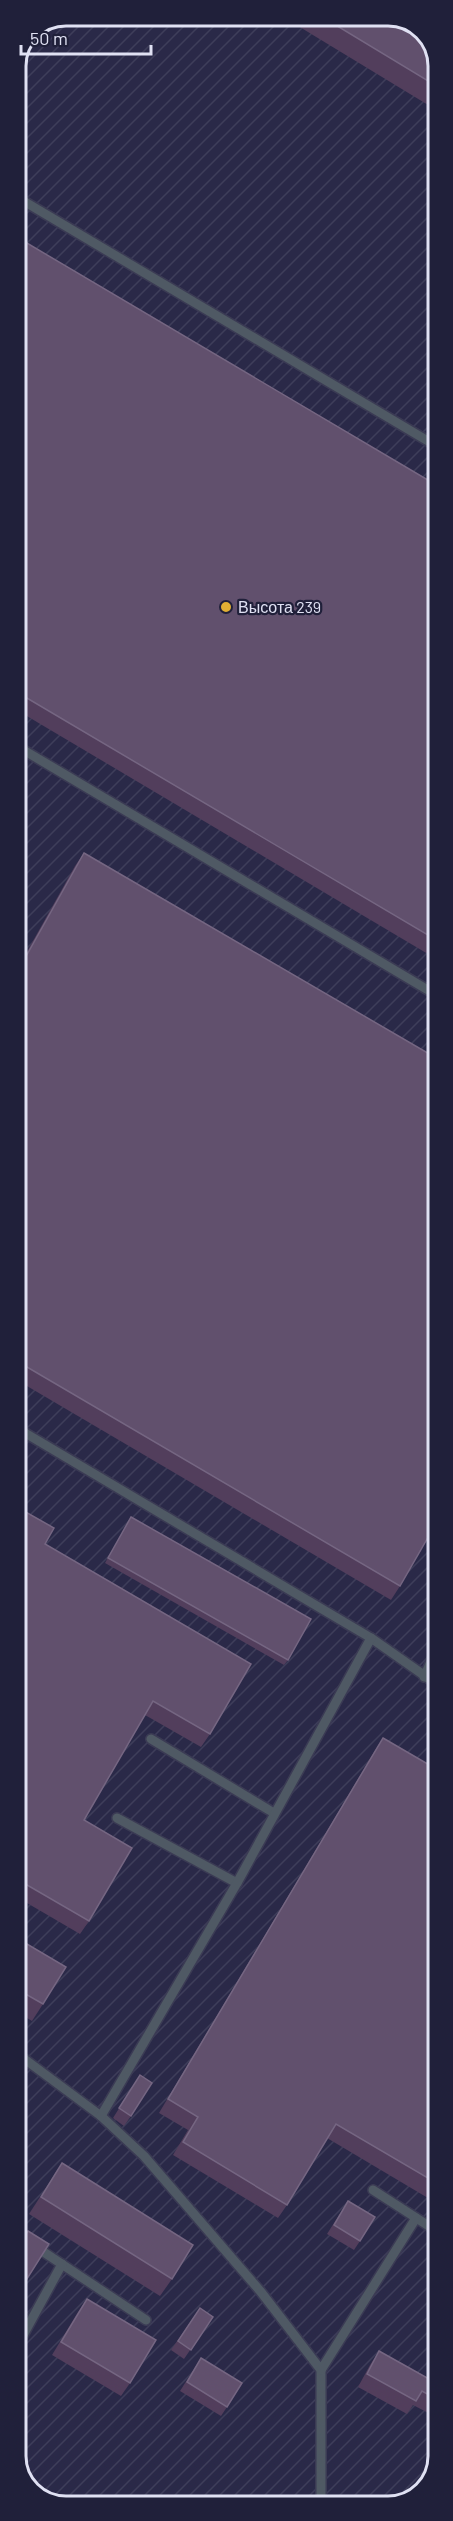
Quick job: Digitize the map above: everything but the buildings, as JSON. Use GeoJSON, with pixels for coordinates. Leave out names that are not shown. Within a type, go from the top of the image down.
{"type":"FeatureCollection","features":[{"type":"Feature","properties":{"kind":"lane"},"geometry":{"type":"LineString","coordinates":[[25,202],[427,441]]}},
{"type":"Feature","properties":{"kind":"lane"},"geometry":{"type":"LineString","coordinates":[[25,751],[427,990]]}},
{"type":"Feature","properties":{"kind":"lane"},"geometry":{"type":"LineString","coordinates":[[26,1433],[372,1638],[428,1679]]}},
{"type":"Feature","properties":{"kind":"lane"},"geometry":{"type":"LineString","coordinates":[[101,2116],[237,1883],[372,1638]]}},
{"type":"Feature","properties":{"kind":"lane"},"geometry":{"type":"LineString","coordinates":[[424,1677],[428,1669]]}},
{"type":"Feature","properties":{"kind":"lane"},"geometry":{"type":"LineString","coordinates":[[151,1739],[274,1813]]}},
{"type":"Feature","properties":{"kind":"lane"},"geometry":{"type":"LineString","coordinates":[[117,1818],[237,1883]]}},
{"type":"Feature","properties":{"kind":"lane"},"geometry":{"type":"LineString","coordinates":[[26,2060],[101,2116],[144,2156],[261,2292],[321,2370]]}},
{"type":"Feature","properties":{"kind":"lane"},"geometry":{"type":"LineString","coordinates":[[373,2190],[428,2226]]}},
{"type":"Feature","properties":{"kind":"lane"},"geometry":{"type":"LineString","coordinates":[[321,2495],[321,2370],[416,2218]]}},
{"type":"Feature","properties":{"kind":"lane"},"geometry":{"type":"LineString","coordinates":[[26,2240],[146,2320]]}},
{"type":"Feature","properties":{"kind":"lane"},"geometry":{"type":"LineString","coordinates":[[26,2330],[62,2264]]}},
{"type":"Feature","properties":{"kind":"shaded area"},"geometry":{"type":"Polygon","coordinates":[[[66,25],[395,26],[414,35],[422,46],[427,60],[427,2463],[418,2482],[405,2491],[393,2495],[55,2494],[37,2484],[32,2478],[26,2461],[26,58],[32,43],[43,32],[66,25]]]}},
{"type":"Feature","properties":{"kind":"place","name":"Высота 239"},"geometry":{"type":"Point","coordinates":[226,607]}}]}
